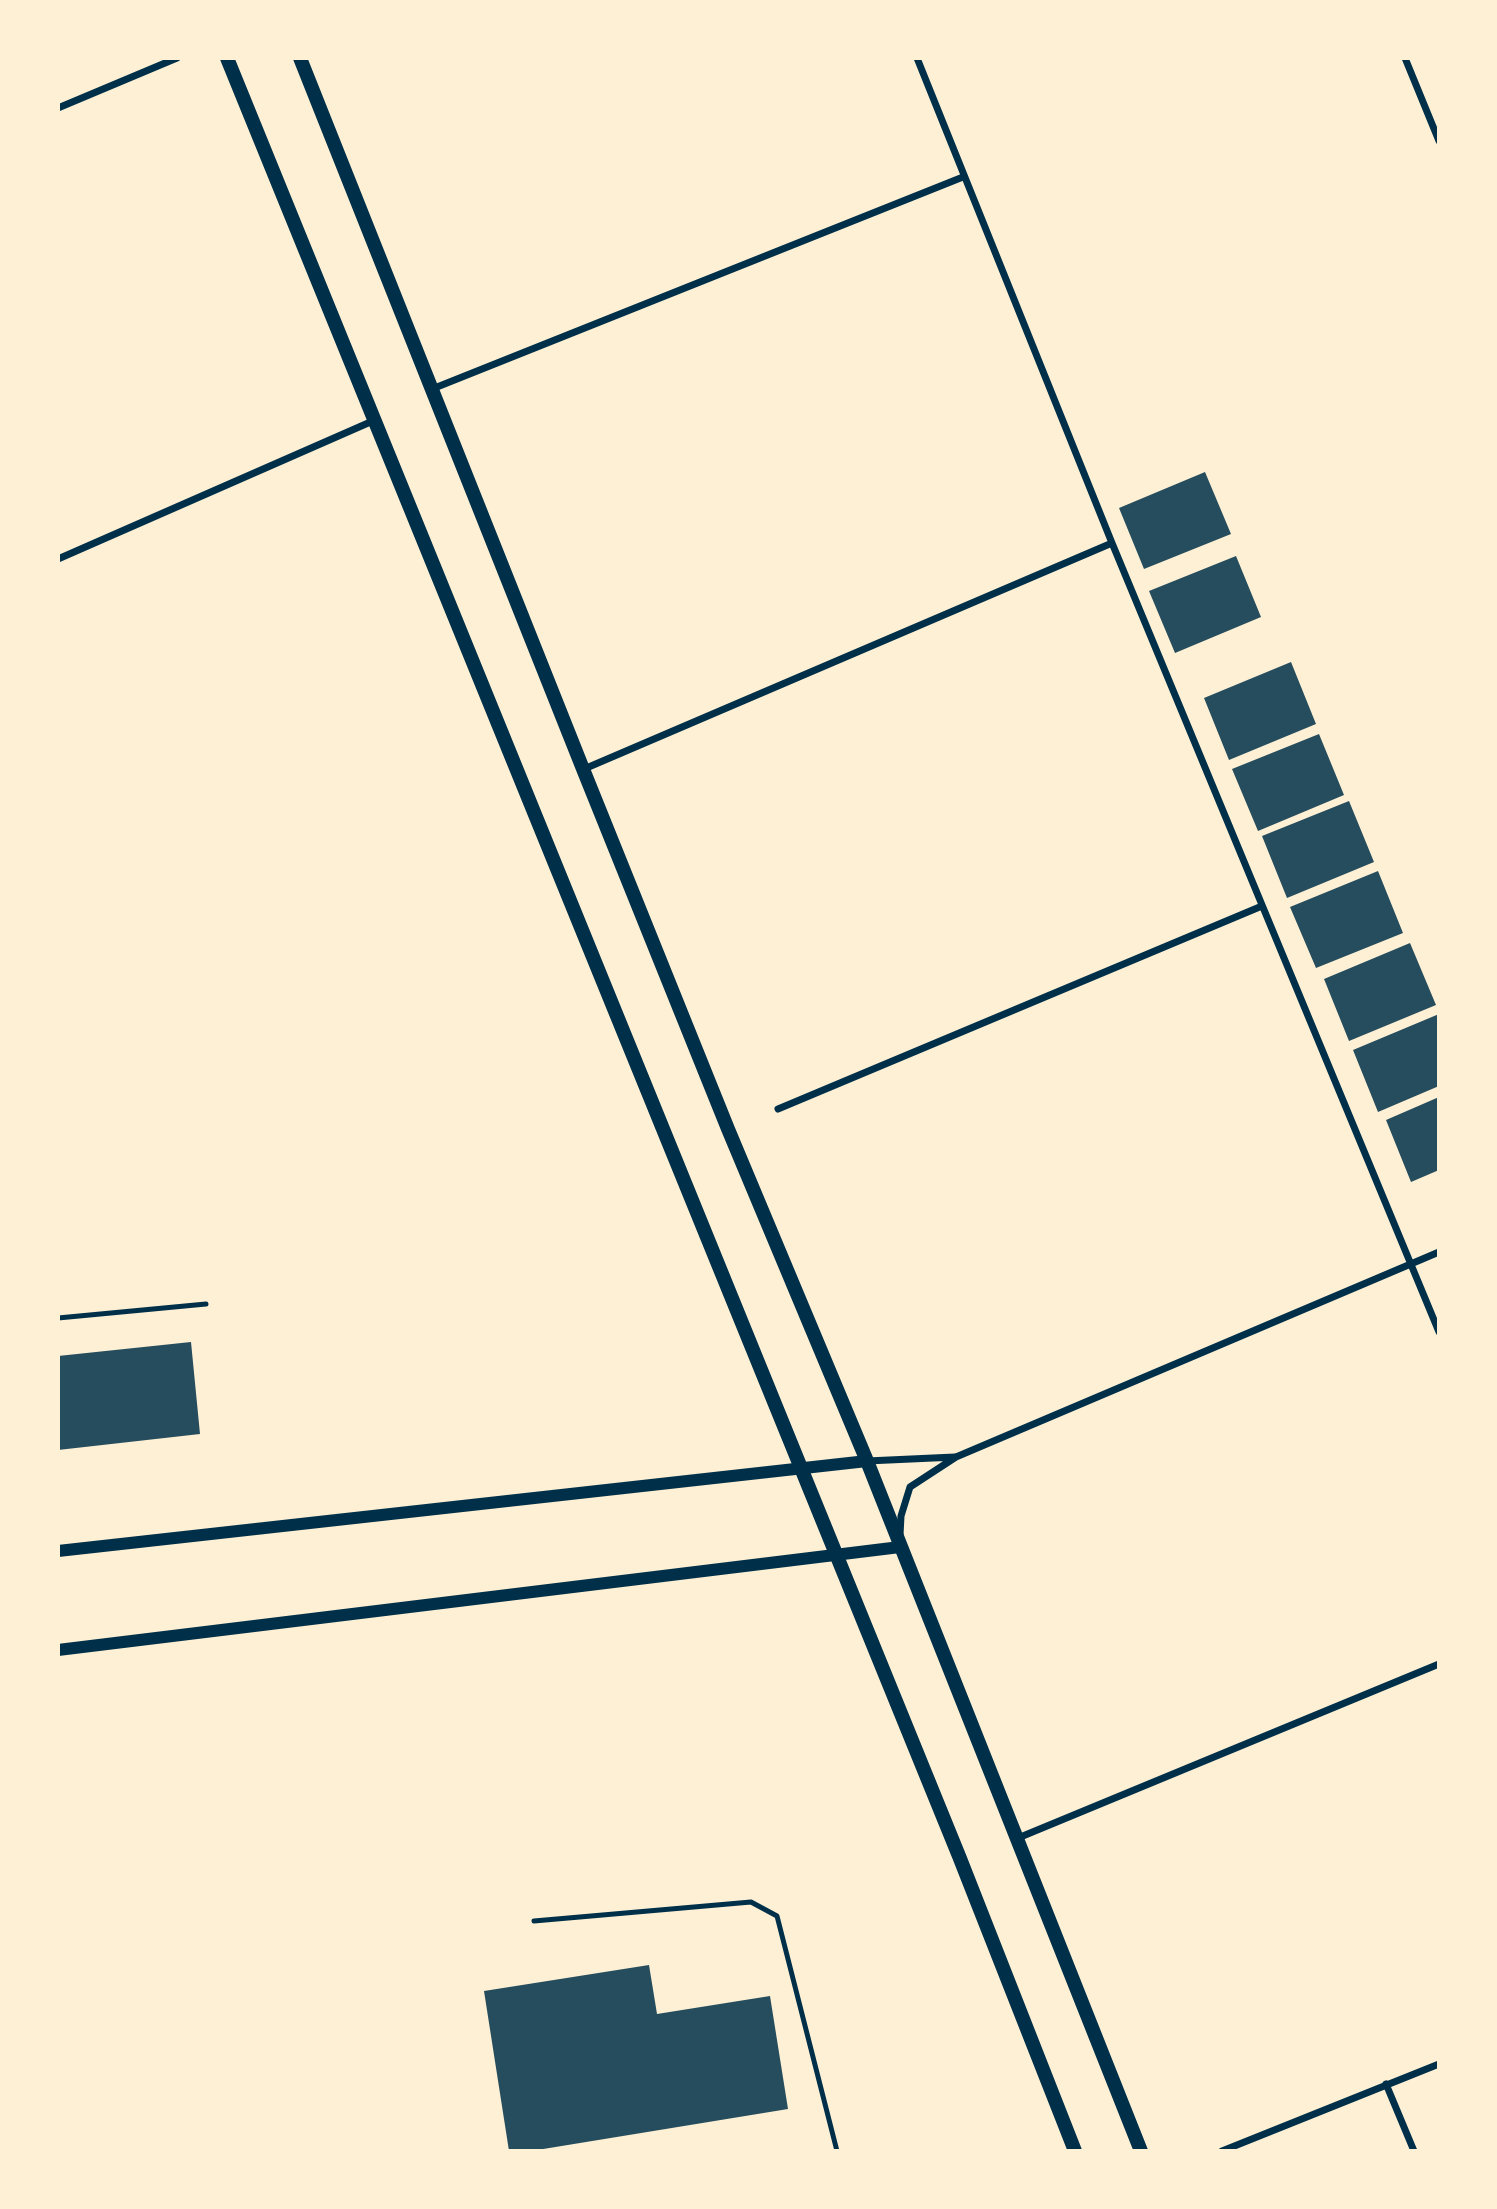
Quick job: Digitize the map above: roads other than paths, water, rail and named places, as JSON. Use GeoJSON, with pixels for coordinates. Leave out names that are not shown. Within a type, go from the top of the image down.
{"type":"FeatureCollection","features":[{"type":"Feature","properties":{"kind":"main road"},"geometry":{"type":"LineString","coordinates":[[227,58],[835,1557],[959,1856],[1075,2151]]}},
{"type":"Feature","properties":{"kind":"main road"},"geometry":{"type":"LineString","coordinates":[[300,58],[583,769],[867,1461],[1141,2151]]}},
{"type":"Feature","properties":{"kind":"street"},"geometry":{"type":"LineString","coordinates":[[58,108],[177,58]]}},
{"type":"Feature","properties":{"kind":"street"},"geometry":{"type":"LineString","coordinates":[[917,58],[1112,542],[1439,1332]]}},
{"type":"Feature","properties":{"kind":"street"},"geometry":{"type":"LineString","coordinates":[[1405,58],[1439,141]]}},
{"type":"Feature","properties":{"kind":"street"},"geometry":{"type":"LineString","coordinates":[[432,389],[963,177]]}},
{"type":"Feature","properties":{"kind":"street"},"geometry":{"type":"LineString","coordinates":[[58,559],[375,420]]}},
{"type":"Feature","properties":{"kind":"street"},"geometry":{"type":"LineString","coordinates":[[583,769],[1112,542]]}},
{"type":"Feature","properties":{"kind":"street"},"geometry":{"type":"LineString","coordinates":[[778,1109],[1262,906]]}},
{"type":"Feature","properties":{"kind":"street"},"geometry":{"type":"LineString","coordinates":[[58,1650],[645,1576],[835,1557],[900,1547],[901,1516],[910,1487],[956,1457],[1439,1251]]}},
{"type":"Feature","properties":{"kind":"street"},"geometry":{"type":"LineString","coordinates":[[58,1551],[800,1468],[867,1461],[956,1457]]}},
{"type":"Feature","properties":{"kind":"street"},"geometry":{"type":"LineString","coordinates":[[1018,1838],[1439,1664]]}},
{"type":"Feature","properties":{"kind":"street"},"geometry":{"type":"LineString","coordinates":[[1222,2151],[1439,2064]]}},
{"type":"Feature","properties":{"kind":"street"},"geometry":{"type":"LineString","coordinates":[[1386,2084],[1414,2151]]}},
{"type":"Feature","properties":{"kind":"lane"},"geometry":{"type":"LineString","coordinates":[[58,1318],[206,1304]]}},
{"type":"Feature","properties":{"kind":"lane"},"geometry":{"type":"LineString","coordinates":[[534,1921],[751,1902],[777,1916],[837,2151]]}}]}
